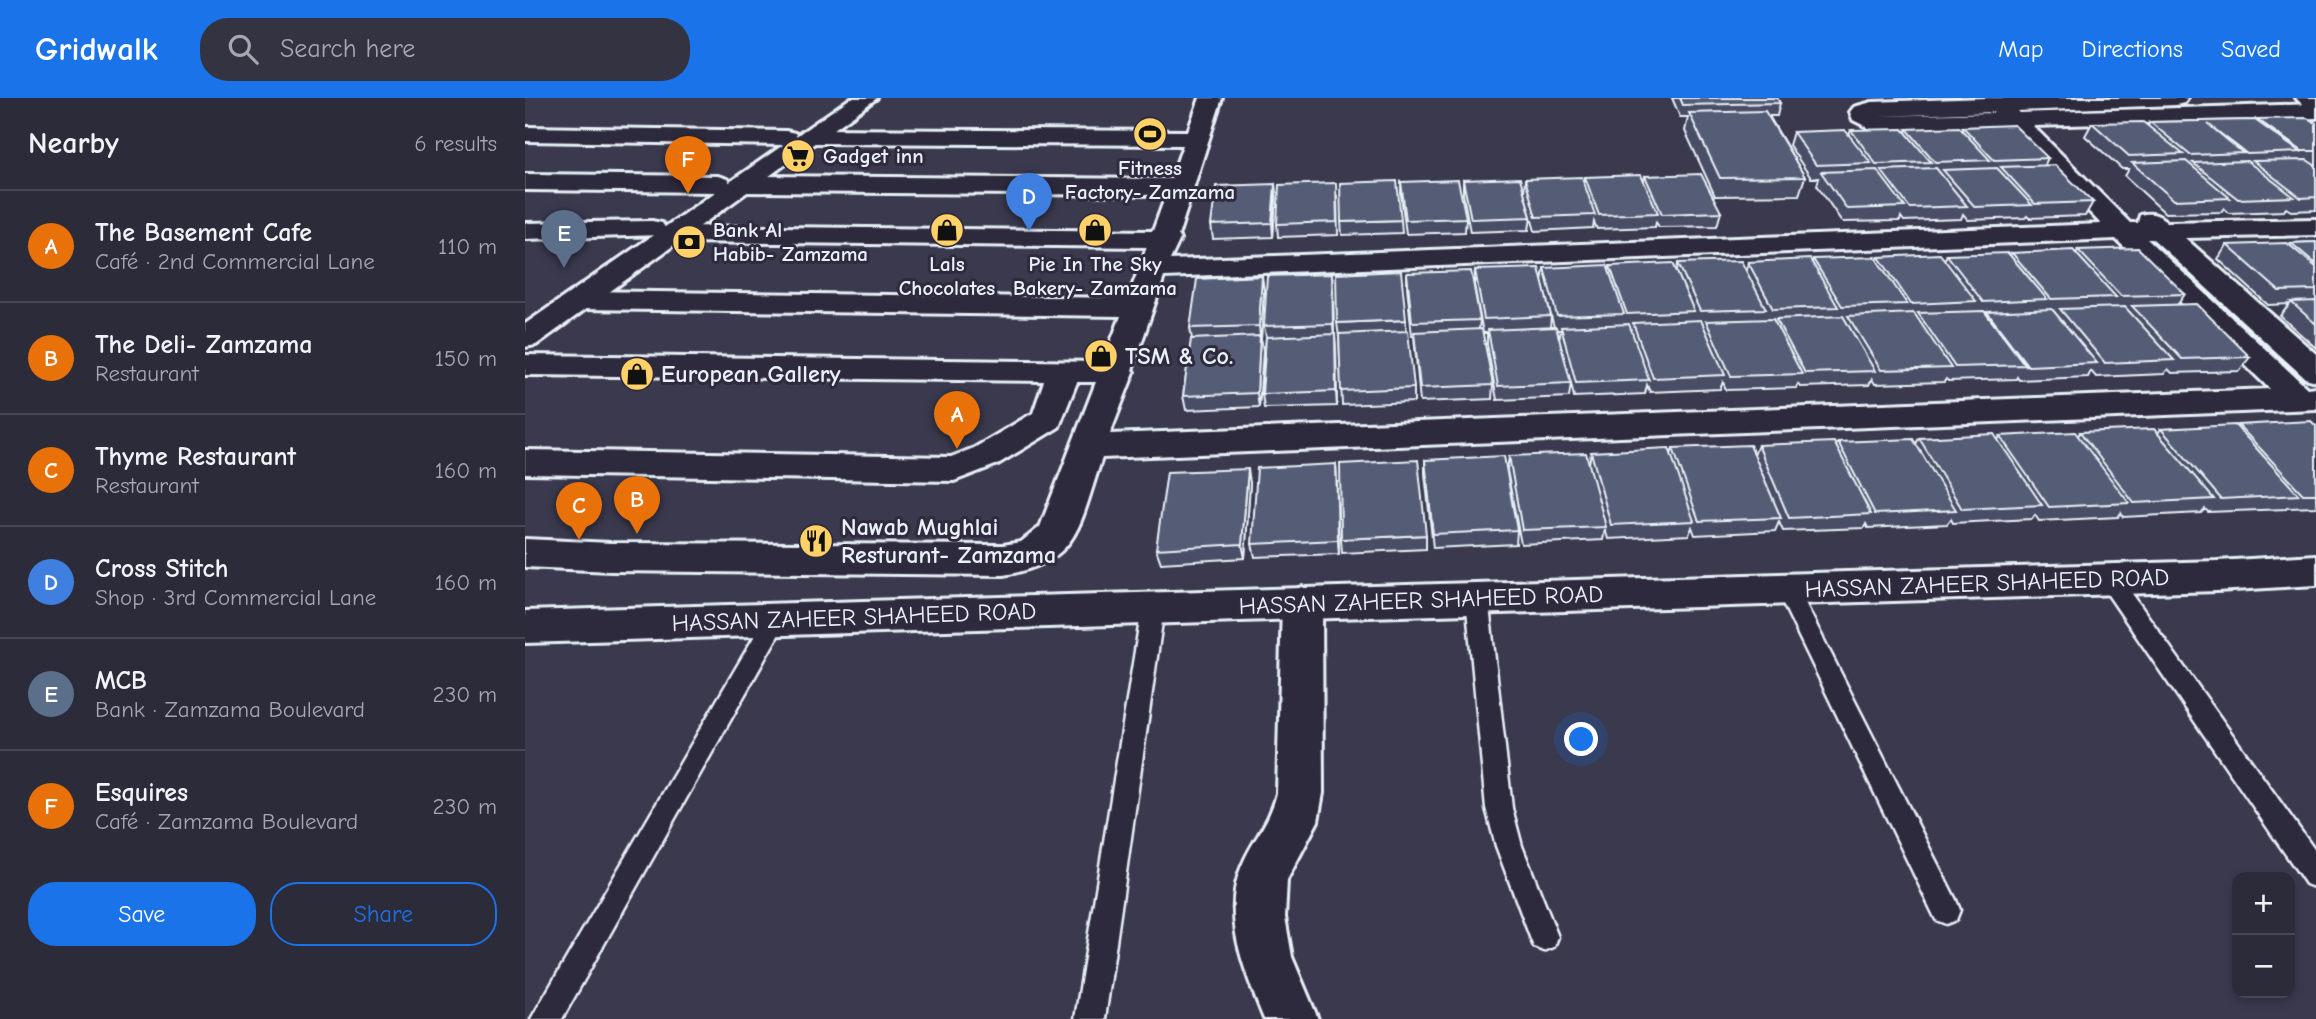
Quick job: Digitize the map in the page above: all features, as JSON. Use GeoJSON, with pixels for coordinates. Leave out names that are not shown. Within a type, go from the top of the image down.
{"type":"FeatureCollection","features":[{"type":"Feature","properties":{"kind":"street"},"geometry":{"type":"LineString","coordinates":[[799,137],[840,98]]}},
{"type":"Feature","properties":{"kind":"street"},"geometry":{"type":"LineString","coordinates":[[525,317],[664,231],[799,137],[866,98]]}},
{"type":"Feature","properties":{"kind":"street"},"geometry":{"type":"LineString","coordinates":[[525,553],[625,557],[1003,561],[1024,558],[1039,552],[1052,541],[1118,372],[1166,239],[1211,98]]}},
{"type":"Feature","properties":{"kind":"street"},"geometry":{"type":"LineString","coordinates":[[1986,109],[2042,118],[2176,98]]}},
{"type":"Feature","properties":{"kind":"street"},"geometry":{"type":"LineString","coordinates":[[2307,98],[2316,105]]}},
{"type":"Feature","properties":{"kind":"street"},"geometry":{"type":"LineString","coordinates":[[1986,109],[2129,104],[2316,111]]}},
{"type":"Feature","properties":{"kind":"street"},"geometry":{"type":"LineString","coordinates":[[1986,109],[2123,231],[2310,389]]}},
{"type":"Feature","properties":{"kind":"street"},"geometry":{"type":"LineString","coordinates":[[2042,118],[2160,231],[2310,389]]}},
{"type":"Feature","properties":{"kind":"street"},"geometry":{"type":"LineString","coordinates":[[525,134],[1198,138]]}},
{"type":"Feature","properties":{"kind":"street"},"geometry":{"type":"LineString","coordinates":[[525,182],[1183,187]]}},
{"type":"Feature","properties":{"kind":"street"},"geometry":{"type":"LineString","coordinates":[[1153,269],[2123,231],[2316,227]]}},
{"type":"Feature","properties":{"kind":"street"},"geometry":{"type":"LineString","coordinates":[[525,231],[1166,239]]}},
{"type":"Feature","properties":{"kind":"street"},"geometry":{"type":"LineString","coordinates":[[525,338],[580,300],[664,231]]}},
{"type":"Feature","properties":{"kind":"street"},"geometry":{"type":"LineString","coordinates":[[580,300],[1140,307]]}},
{"type":"Feature","properties":{"kind":"street"},"geometry":{"type":"LineString","coordinates":[[525,365],[1118,372]]}},
{"type":"Feature","properties":{"kind":"street"},"geometry":{"type":"LineString","coordinates":[[525,462],[954,469],[986,456],[1047,419],[1064,372]]}},
{"type":"Feature","properties":{"kind":"street"},"geometry":{"type":"LineString","coordinates":[[1088,447],[2310,389]]}},
{"type":"Feature","properties":{"kind":"street","name":"HASSAN ZAHEER SHAHEED ROAD"},"geometry":{"type":"LineString","coordinates":[[525,627],[2110,580],[2316,570]]}},
{"type":"Feature","properties":{"kind":"street"},"geometry":{"type":"LineString","coordinates":[[1291,1019],[1266,957],[1260,917],[1262,876],[1294,821],[1300,793],[1302,603]]}},
{"type":"Feature","properties":{"kind":"lane"},"geometry":{"type":"LineString","coordinates":[[2110,580],[2316,875]]}},
{"type":"Feature","properties":{"kind":"lane"},"geometry":{"type":"LineString","coordinates":[[1787,589],[1946,910]]}},
{"type":"Feature","properties":{"kind":"lane"},"geometry":{"type":"LineString","coordinates":[[1477,598],[1499,808],[1509,846],[1544,937]]}},
{"type":"Feature","properties":{"kind":"lane"},"geometry":{"type":"LineString","coordinates":[[1090,1019],[1153,608]]}},
{"type":"Feature","properties":{"kind":"lane"},"geometry":{"type":"LineString","coordinates":[[546,1019],[776,619]]}},
{"type":"Feature","properties":{"kind":"building"},"geometry":{"type":"Polygon","coordinates":[[[1680,98],[1777,98],[1780,103],[1683,105],[1680,98]]]}},
{"type":"Feature","properties":{"kind":"building"},"geometry":{"type":"Polygon","coordinates":[[[1765,111],[1805,177],[1720,178],[1689,113],[1765,111]]]}},
{"type":"Feature","properties":{"kind":"building"},"geometry":{"type":"Polygon","coordinates":[[[2307,118],[2316,123],[2316,151],[2302,151],[2257,119],[2307,118]]]}},
{"type":"Feature","properties":{"kind":"building"},"geometry":{"type":"Polygon","coordinates":[[[2255,120],[2300,152],[2247,154],[2208,124],[2243,153],[2190,155],[2150,122],[2255,120]]]}},
{"type":"Feature","properties":{"kind":"building"},"geometry":{"type":"Polygon","coordinates":[[[2143,122],[2183,154],[2129,156],[2092,123],[2143,122]]]}},
{"type":"Feature","properties":{"kind":"building"},"geometry":{"type":"Polygon","coordinates":[[[2014,125],[2048,158],[1994,160],[1963,127],[2014,125]]]}},
{"type":"Feature","properties":{"kind":"building"},"geometry":{"type":"Polygon","coordinates":[[[1959,127],[1990,160],[1935,162],[1907,129],[1959,127]]]}},
{"type":"Feature","properties":{"kind":"building"},"geometry":{"type":"Polygon","coordinates":[[[1903,129],[1931,162],[1876,164],[1851,130],[1903,129]]]}},
{"type":"Feature","properties":{"kind":"building"},"geometry":{"type":"Polygon","coordinates":[[[1845,130],[1871,163],[1816,165],[1793,132],[1845,130]]]}},
{"type":"Feature","properties":{"kind":"building"},"geometry":{"type":"Polygon","coordinates":[[[2307,160],[2316,166],[2316,197],[2301,198],[2253,161],[2307,160]]]}},
{"type":"Feature","properties":{"kind":"building"},"geometry":{"type":"Polygon","coordinates":[[[2186,161],[2230,198],[2174,200],[2132,163],[2186,161]]]}},
{"type":"Feature","properties":{"kind":"building"},"geometry":{"type":"Polygon","coordinates":[[[2247,161],[2294,197],[2238,199],[2193,163],[2247,161]]]}},
{"type":"Feature","properties":{"kind":"building"},"geometry":{"type":"Polygon","coordinates":[[[2055,165],[2093,202],[2035,204],[2001,167],[2055,165]]]}},
{"type":"Feature","properties":{"kind":"building"},"geometry":{"type":"Polygon","coordinates":[[[1936,168],[1967,206],[1910,208],[1881,170],[1936,168]]]}},
{"type":"Feature","properties":{"kind":"building"},"geometry":{"type":"Polygon","coordinates":[[[1997,168],[2032,205],[1975,207],[1943,170],[1997,168]]]}},
{"type":"Feature","properties":{"kind":"building"},"geometry":{"type":"Polygon","coordinates":[[[1877,170],[1905,207],[1847,209],[1821,172],[1877,170]]]}},
{"type":"Feature","properties":{"kind":"building"},"geometry":{"type":"Polygon","coordinates":[[[1701,174],[1721,212],[1662,214],[1645,176],[1701,174]]]}},
{"type":"Feature","properties":{"kind":"building"},"geometry":{"type":"Polygon","coordinates":[[[1641,175],[1658,213],[1599,215],[1585,177],[1641,175]]]}},
{"type":"Feature","properties":{"kind":"building"},"geometry":{"type":"Polygon","coordinates":[[[1582,177],[1595,215],[1536,217],[1525,179],[1582,177]]]}},
{"type":"Feature","properties":{"kind":"building"},"geometry":{"type":"Polygon","coordinates":[[[1520,178],[1531,217],[1471,219],[1463,180],[1520,178]]]}},
{"type":"Feature","properties":{"kind":"building"},"geometry":{"type":"Polygon","coordinates":[[[1458,180],[1466,218],[1406,220],[1401,182],[1458,180]]]}},
{"type":"Feature","properties":{"kind":"building"},"geometry":{"type":"Polygon","coordinates":[[[1397,181],[1401,220],[1341,222],[1340,183],[1397,181]]]}},
{"type":"Feature","properties":{"kind":"building"},"geometry":{"type":"Polygon","coordinates":[[[1336,183],[1337,222],[1277,224],[1279,185],[1336,183]]]}},
{"type":"Feature","properties":{"kind":"building"},"geometry":{"type":"Polygon","coordinates":[[[1275,184],[1272,223],[1211,225],[1216,186],[1275,184]]]}},
{"type":"Feature","properties":{"kind":"building"},"geometry":{"type":"Polygon","coordinates":[[[2316,242],[2316,264],[2291,243],[2316,242]]]}},
{"type":"Feature","properties":{"kind":"building"},"geometry":{"type":"Polygon","coordinates":[[[2287,243],[2316,267],[2316,290],[2279,291],[2227,245],[2287,243]]]}},
{"type":"Feature","properties":{"kind":"building"},"geometry":{"type":"Polygon","coordinates":[[[2138,248],[2185,294],[2121,296],[2078,250],[2138,248]]]}},
{"type":"Feature","properties":{"kind":"building"},"geometry":{"type":"Polygon","coordinates":[[[2073,250],[2116,297],[2051,299],[2012,253],[2073,250]]]}},
{"type":"Feature","properties":{"kind":"building"},"geometry":{"type":"Polygon","coordinates":[[[2008,253],[2047,299],[1983,302],[1947,255],[2008,253]]]}},
{"type":"Feature","properties":{"kind":"building"},"geometry":{"type":"Polygon","coordinates":[[[1940,254],[1976,301],[1911,304],[1879,257],[1940,254]]]}},
{"type":"Feature","properties":{"kind":"building"},"geometry":{"type":"Polygon","coordinates":[[[1875,257],[1907,304],[1842,306],[1813,259],[1875,257]]]}},
{"type":"Feature","properties":{"kind":"building"},"geometry":{"type":"Polygon","coordinates":[[[1810,259],[1838,307],[1773,309],[1748,262],[1810,259]]]}},
{"type":"Feature","properties":{"kind":"building"},"geometry":{"type":"Polygon","coordinates":[[[1741,261],[1766,309],[1700,311],[1678,263],[1741,261]]]}},
{"type":"Feature","properties":{"kind":"building"},"geometry":{"type":"Polygon","coordinates":[[[1673,263],[1694,311],[1627,314],[1610,266],[1673,263]]]}},
{"type":"Feature","properties":{"kind":"building"},"geometry":{"type":"Polygon","coordinates":[[[1607,265],[1624,314],[1557,316],[1544,268],[1607,265]]]}},
{"type":"Feature","properties":{"kind":"building"},"geometry":{"type":"Polygon","coordinates":[[[1539,268],[1551,316],[1484,319],[1475,270],[1539,268]]]}},
{"type":"Feature","properties":{"kind":"building"},"geometry":{"type":"Polygon","coordinates":[[[1401,271],[1406,320],[1337,323],[1336,274],[1401,271]]]}},
{"type":"Feature","properties":{"kind":"building"},"geometry":{"type":"Polygon","coordinates":[[[1471,271],[1480,320],[1412,322],[1407,273],[1471,271]]]}},
{"type":"Feature","properties":{"kind":"building"},"geometry":{"type":"Polygon","coordinates":[[[1332,274],[1333,324],[1264,326],[1267,276],[1332,274]]]}},
{"type":"Feature","properties":{"kind":"building"},"geometry":{"type":"Polygon","coordinates":[[[1262,276],[1259,326],[1190,328],[1197,279],[1262,276]]]}},
{"type":"Feature","properties":{"kind":"building"},"geometry":{"type":"Polygon","coordinates":[[[2316,301],[2316,324],[2291,302],[2316,301]]]}},
{"type":"Feature","properties":{"kind":"building"},"geometry":{"type":"Polygon","coordinates":[[[2197,304],[2250,357],[2182,359],[2132,306],[2197,304]]]}},
{"type":"Feature","properties":{"kind":"building"},"geometry":{"type":"Polygon","coordinates":[[[2125,307],[2174,360],[2105,363],[2060,309],[2125,307]]]}},
{"type":"Feature","properties":{"kind":"building"},"geometry":{"type":"Polygon","coordinates":[[[2052,309],[2097,363],[2028,366],[1987,312],[2052,309]]]}},
{"type":"Feature","properties":{"kind":"building"},"geometry":{"type":"Polygon","coordinates":[[[1984,311],[2025,365],[1955,367],[1918,313],[1984,311]]]}},
{"type":"Feature","properties":{"kind":"building"},"geometry":{"type":"Polygon","coordinates":[[[1914,313],[1951,368],[1881,370],[1848,316],[1914,313]]]}},
{"type":"Feature","properties":{"kind":"building"},"geometry":{"type":"Polygon","coordinates":[[[1843,316],[1875,371],[1805,373],[1776,319],[1843,316]]]}},
{"type":"Feature","properties":{"kind":"building"},"geometry":{"type":"Polygon","coordinates":[[[1773,319],[1802,374],[1731,376],[1706,321],[1773,319]]]}},
{"type":"Feature","properties":{"kind":"building"},"geometry":{"type":"Polygon","coordinates":[[[1701,320],[1725,375],[1653,378],[1633,323],[1701,320]]]}},
{"type":"Feature","properties":{"kind":"building"},"geometry":{"type":"Polygon","coordinates":[[[1629,324],[1649,380],[1576,383],[1561,327],[1629,324]]]}},
{"type":"Feature","properties":{"kind":"building"},"geometry":{"type":"Polygon","coordinates":[[[1556,327],[1571,383],[1498,386],[1488,330],[1556,327]]]}},
{"type":"Feature","properties":{"kind":"building"},"geometry":{"type":"Polygon","coordinates":[[[1482,329],[1493,385],[1420,388],[1414,332],[1482,329]]]}},
{"type":"Feature","properties":{"kind":"building"},"geometry":{"type":"Polygon","coordinates":[[[1408,331],[1414,388],[1341,391],[1339,334],[1408,331]]]}},
{"type":"Feature","properties":{"kind":"building"},"geometry":{"type":"Polygon","coordinates":[[[1335,334],[1336,391],[1262,394],[1266,337],[1335,334]]]}},
{"type":"Feature","properties":{"kind":"building"},"geometry":{"type":"Polygon","coordinates":[[[1260,336],[1257,393],[1183,396],[1191,339],[1260,336]]]}},
{"type":"Feature","properties":{"kind":"building"},"geometry":{"type":"Polygon","coordinates":[[[2311,421],[2316,426],[2316,494],[2303,494],[2238,425],[2311,421]]]}},
{"type":"Feature","properties":{"kind":"building"},"geometry":{"type":"Polygon","coordinates":[[[2235,425],[2299,495],[2221,499],[2161,429],[2235,425]]]}},
{"type":"Feature","properties":{"kind":"building"},"geometry":{"type":"Polygon","coordinates":[[[2154,429],[2214,499],[2134,503],[2080,432],[2154,429]]]}},
{"type":"Feature","properties":{"kind":"building"},"geometry":{"type":"Polygon","coordinates":[[[2075,432],[2129,503],[2049,507],[2000,436],[2075,432]]]}},
{"type":"Feature","properties":{"kind":"building"},"geometry":{"type":"Polygon","coordinates":[[[1994,434],[2042,505],[1962,509],[1919,438],[1994,434]]]}},
{"type":"Feature","properties":{"kind":"building"},"geometry":{"type":"Polygon","coordinates":[[[1913,439],[1956,510],[1875,514],[1838,442],[1913,439]]]}},
{"type":"Feature","properties":{"kind":"building"},"geometry":{"type":"Polygon","coordinates":[[[1834,442],[1871,514],[1789,518],[1758,445],[1834,442]]]}},
{"type":"Feature","properties":{"kind":"building"},"geometry":{"type":"Polygon","coordinates":[[[1750,445],[1781,518],[1699,521],[1673,448],[1750,445]]]}},
{"type":"Feature","properties":{"kind":"building"},"geometry":{"type":"Polygon","coordinates":[[[1669,448],[1694,521],[1611,525],[1591,452],[1669,448]]]}},
{"type":"Feature","properties":{"kind":"building"},"geometry":{"type":"Polygon","coordinates":[[[1586,453],[1606,527],[1522,530],[1509,456],[1586,453]]]}},
{"type":"Feature","properties":{"kind":"building"},"geometry":{"type":"Polygon","coordinates":[[[1504,456],[1517,530],[1433,534],[1425,460],[1504,456]]]}},
{"type":"Feature","properties":{"kind":"building"},"geometry":{"type":"Polygon","coordinates":[[[1418,460],[1426,535],[1341,539],[1340,464],[1418,460]]]}},
{"type":"Feature","properties":{"kind":"building"},"geometry":{"type":"Polygon","coordinates":[[[1336,464],[1338,540],[1252,544],[1257,468],[1336,464]]]}},
{"type":"Feature","properties":{"kind":"building"},"geometry":{"type":"Polygon","coordinates":[[[1248,469],[1242,544],[1156,549],[1167,472],[1248,469]]]}},
{"type":"Feature","properties":{"kind":"place","name":"Fitness Factory- Zamzama"},"geometry":{"type":"Point","coordinates":[1150,134]}},
{"type":"Feature","properties":{"kind":"place","name":"Gadget inn"},"geometry":{"type":"Point","coordinates":[798,156]}},
{"type":"Feature","properties":{"kind":"place","name":"Esquires"},"geometry":{"type":"Point","coordinates":[688,194]}},
{"type":"Feature","properties":{"kind":"place","name":"Lals Chocolates"},"geometry":{"type":"Point","coordinates":[947,230]}},
{"type":"Feature","properties":{"kind":"place","name":"Pie In The Sky Bakery- Zamzama"},"geometry":{"type":"Point","coordinates":[1095,230]}},
{"type":"Feature","properties":{"kind":"place","name":"Cross Stitch"},"geometry":{"type":"Point","coordinates":[1029,231]}},
{"type":"Feature","properties":{"kind":"place","name":"Bank Al Habib- Zamzama"},"geometry":{"type":"Point","coordinates":[689,242]}},
{"type":"Feature","properties":{"kind":"place","name":"MCB"},"geometry":{"type":"Point","coordinates":[564,268]}},
{"type":"Feature","properties":{"kind":"place","name":"TSM & Co."},"geometry":{"type":"Point","coordinates":[1101,356]}},
{"type":"Feature","properties":{"kind":"place","name":"European Gallery"},"geometry":{"type":"Point","coordinates":[637,374]}},
{"type":"Feature","properties":{"kind":"place","name":"The Basement Cafe"},"geometry":{"type":"Point","coordinates":[957,449]}},
{"type":"Feature","properties":{"kind":"place","name":"The Deli- Zamzama"},"geometry":{"type":"Point","coordinates":[637,534]}},
{"type":"Feature","properties":{"kind":"place","name":"Thyme Restaurant"},"geometry":{"type":"Point","coordinates":[579,540]}},
{"type":"Feature","properties":{"kind":"place","name":"Nawab Mughlai Resturant- Zamzama"},"geometry":{"type":"Point","coordinates":[816,541]}}]}
